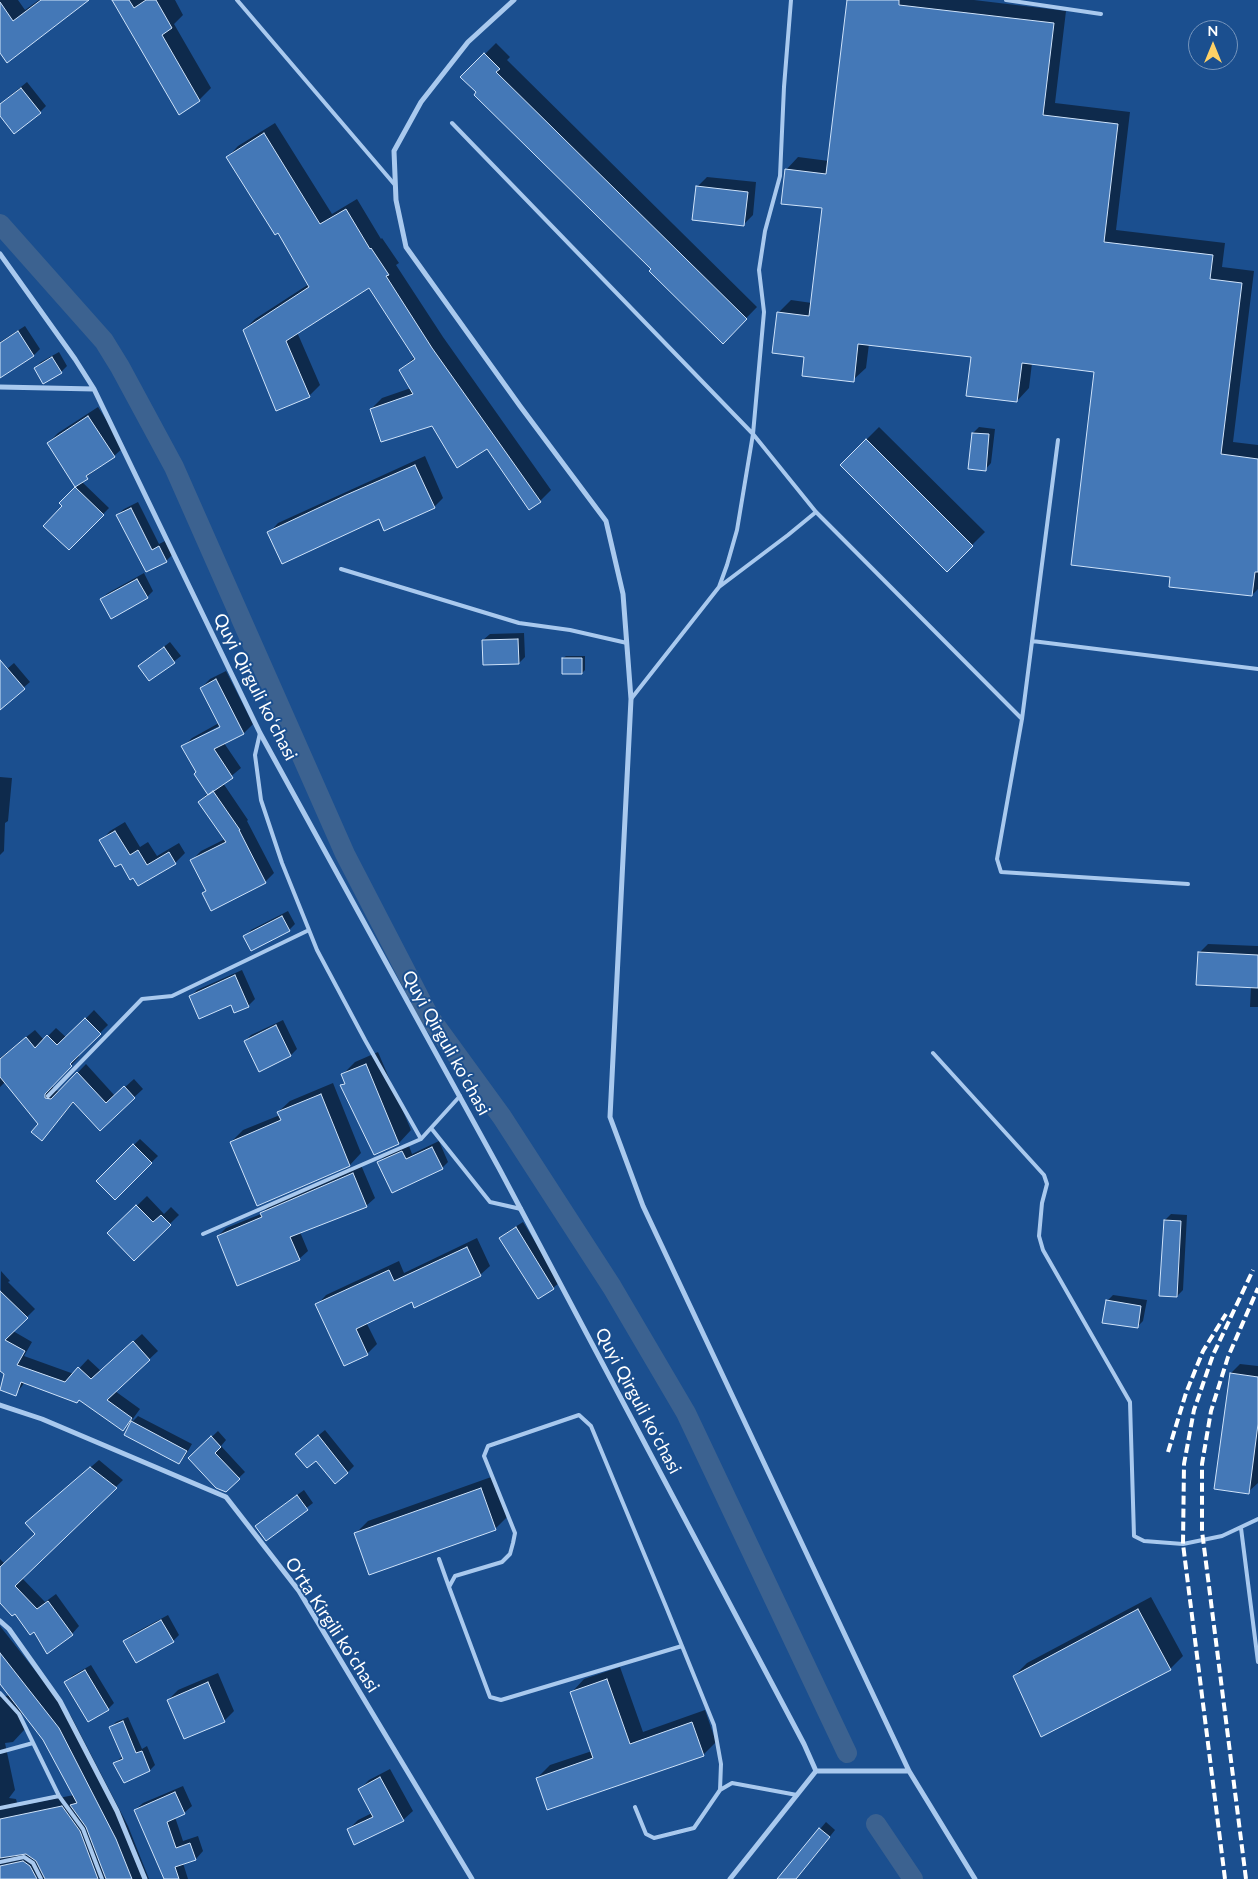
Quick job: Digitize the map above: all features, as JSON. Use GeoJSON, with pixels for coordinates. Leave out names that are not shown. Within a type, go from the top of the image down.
{"type":"FeatureCollection","features":[{"type":"Feature","properties":{"kind":"street"},"geometry":{"type":"LineString","coordinates":[[514,0],[468,42],[421,102],[394,151],[396,200],[406,247],[520,406],[606,521],[623,594],[631,699],[610,1117],[643,1206],[909,1770],[975,1879]]}},
{"type":"Feature","properties":{"kind":"street","name":"Quyi Qirguli koʻchasi"},"geometry":{"type":"LineString","coordinates":[[0,254],[94,388],[260,732],[460,1096],[795,1727],[816,1771]]}},
{"type":"Feature","properties":{"kind":"street"},"geometry":{"type":"LineString","coordinates":[[0,387],[94,388]]}},
{"type":"Feature","properties":{"kind":"street","name":"Oʻrta Kirgili koʻchasi"},"geometry":{"type":"LineString","coordinates":[[0,1404],[42,1419],[226,1497],[299,1591],[472,1879]]}},
{"type":"Feature","properties":{"kind":"street"},"geometry":{"type":"LineString","coordinates":[[0,1621],[9,1629],[60,1701],[117,1811],[145,1879]]}},
{"type":"Feature","properties":{"kind":"street"},"geometry":{"type":"LineString","coordinates":[[730,1879],[816,1771],[909,1770]]}},
{"type":"Feature","properties":{"kind":"lane"},"geometry":{"type":"LineString","coordinates":[[237,0],[396,185]]}},
{"type":"Feature","properties":{"kind":"lane"},"geometry":{"type":"LineString","coordinates":[[719,587],[737,530],[753,434],[764,312],[759,270],[764,231],[780,176],[790,0]]}},
{"type":"Feature","properties":{"kind":"lane"},"geometry":{"type":"LineString","coordinates":[[1006,0],[1101,14]]}},
{"type":"Feature","properties":{"kind":"lane"},"geometry":{"type":"LineString","coordinates":[[452,123],[753,434],[816,512],[1022,719]]}},
{"type":"Feature","properties":{"kind":"lane"},"geometry":{"type":"LineString","coordinates":[[1058,440],[1022,719],[997,859],[1002,872],[1188,884]]}},
{"type":"Feature","properties":{"kind":"lane"},"geometry":{"type":"LineString","coordinates":[[631,699],[719,587],[816,512]]}},
{"type":"Feature","properties":{"kind":"lane"},"geometry":{"type":"LineString","coordinates":[[341,569],[519,623],[570,630],[627,643]]}},
{"type":"Feature","properties":{"kind":"lane"},"geometry":{"type":"LineString","coordinates":[[1032,641],[1258,669]]}},
{"type":"Feature","properties":{"kind":"lane"},"geometry":{"type":"LineString","coordinates":[[260,732],[255,755],[261,800],[282,863],[317,950],[421,1139]]}},
{"type":"Feature","properties":{"kind":"lane"},"geometry":{"type":"LineString","coordinates":[[48,1096],[142,999],[172,996],[309,930]]}},
{"type":"Feature","properties":{"kind":"lane"},"geometry":{"type":"LineString","coordinates":[[933,1053],[1044,1175],[1047,1184],[1042,1203],[1039,1236],[1043,1250],[1130,1402],[1134,1536],[1144,1541],[1183,1544],[1222,1536],[1258,1519]]}},
{"type":"Feature","properties":{"kind":"lane"},"geometry":{"type":"LineString","coordinates":[[202,1234],[421,1139],[460,1096]]}},
{"type":"Feature","properties":{"kind":"lane"},"geometry":{"type":"LineString","coordinates":[[431,1128],[490,1202],[521,1210]]}},
{"type":"Feature","properties":{"kind":"lane"},"geometry":{"type":"LineString","coordinates":[[449,1587],[455,1576],[502,1562],[510,1554],[515,1533],[484,1456],[488,1446],[579,1415],[591,1426],[714,1725],[721,1764],[720,1790]]}},
{"type":"Feature","properties":{"kind":"lane"},"geometry":{"type":"LineString","coordinates":[[1241,1528],[1257,1633],[1258,1662]]}},
{"type":"Feature","properties":{"kind":"lane"},"geometry":{"type":"LineString","coordinates":[[439,1559],[490,1698],[501,1700],[682,1646]]}},
{"type":"Feature","properties":{"kind":"lane"},"geometry":{"type":"LineString","coordinates":[[0,1694],[19,1714],[59,1796],[83,1829],[102,1879]]}},
{"type":"Feature","properties":{"kind":"lane"},"geometry":{"type":"LineString","coordinates":[[0,1752],[33,1743]]}},
{"type":"Feature","properties":{"kind":"lane"},"geometry":{"type":"LineString","coordinates":[[635,1807],[646,1834],[654,1838],[694,1828],[720,1790],[732,1783],[797,1795]]}},
{"type":"Feature","properties":{"kind":"lane"},"geometry":{"type":"LineString","coordinates":[[0,1808],[59,1796]]}},
{"type":"Feature","properties":{"kind":"lane"},"geometry":{"type":"LineString","coordinates":[[0,1862],[24,1857],[33,1863],[41,1879]]}},
{"type":"Feature","properties":{"kind":"building"},"geometry":{"type":"Polygon","coordinates":[[[41,0],[89,0],[7,63],[0,53],[0,2],[13,21],[41,0]]]}},
{"type":"Feature","properties":{"kind":"building"},"geometry":{"type":"Polygon","coordinates":[[[112,0],[129,0],[134,8],[146,0],[156,0],[172,28],[162,35],[200,101],[179,115],[112,0]]]}},
{"type":"Feature","properties":{"kind":"building"},"geometry":{"type":"Polygon","coordinates":[[[847,0],[899,0],[899,5],[1054,23],[1043,115],[1118,124],[1104,242],[1213,255],[1210,279],[1242,283],[1221,454],[1258,459],[1258,572],[1255,572],[1252,596],[1169,587],[1170,577],[1071,565],[1094,372],[1022,363],[1017,402],[966,396],[971,357],[858,344],[854,382],[802,376],[804,357],[772,353],[777,312],[809,316],[822,208],[781,204],[785,169],[826,174],[847,0]]]}},
{"type":"Feature","properties":{"kind":"building"},"geometry":{"type":"Polygon","coordinates":[[[484,53],[500,69],[496,72],[747,319],[723,344],[649,271],[651,269],[474,95],[476,92],[460,77],[484,53]]]}},
{"type":"Feature","properties":{"kind":"building"},"geometry":{"type":"Polygon","coordinates":[[[21,88],[41,113],[14,134],[0,116],[0,104],[21,88]]]}},
{"type":"Feature","properties":{"kind":"building"},"geometry":{"type":"Polygon","coordinates":[[[264,133],[320,224],[346,209],[370,249],[389,275],[386,276],[432,348],[541,502],[529,510],[487,449],[457,468],[432,426],[381,442],[370,409],[413,394],[399,370],[415,359],[369,288],[286,341],[310,397],[276,411],[243,330],[309,287],[278,233],[275,235],[226,157],[264,133]]]}},
{"type":"Feature","properties":{"kind":"building"},"geometry":{"type":"Polygon","coordinates":[[[696,186],[748,192],[744,226],[692,220],[696,186]]]}},
{"type":"Feature","properties":{"kind":"building"},"geometry":{"type":"Polygon","coordinates":[[[18,331],[34,356],[0,378],[0,343],[18,331]]]}},
{"type":"Feature","properties":{"kind":"building"},"geometry":{"type":"Polygon","coordinates":[[[52,357],[62,373],[43,384],[34,368],[52,357]]]}},
{"type":"Feature","properties":{"kind":"building"},"geometry":{"type":"Polygon","coordinates":[[[88,416],[115,457],[86,476],[88,479],[75,487],[47,443],[88,416]]]}},
{"type":"Feature","properties":{"kind":"building"},"geometry":{"type":"Polygon","coordinates":[[[972,433],[989,434],[986,471],[968,469],[972,433]]]}},
{"type":"Feature","properties":{"kind":"building"},"geometry":{"type":"Polygon","coordinates":[[[866,439],[973,546],[947,572],[840,465],[866,439]]]}},
{"type":"Feature","properties":{"kind":"building"},"geometry":{"type":"Polygon","coordinates":[[[415,465],[435,508],[384,531],[379,519],[282,564],[267,532],[415,465]]]}},
{"type":"Feature","properties":{"kind":"building"},"geometry":{"type":"Polygon","coordinates":[[[75,487],[104,515],[69,550],[43,526],[62,506],[59,503],[75,487]]]}},
{"type":"Feature","properties":{"kind":"building"},"geometry":{"type":"Polygon","coordinates":[[[131,508],[152,550],[159,546],[167,562],[146,572],[116,515],[131,508]]]}},
{"type":"Feature","properties":{"kind":"building"},"geometry":{"type":"Polygon","coordinates":[[[137,579],[148,598],[111,619],[100,599],[137,579]]]}},
{"type":"Feature","properties":{"kind":"building"},"geometry":{"type":"Polygon","coordinates":[[[518,639],[519,664],[483,665],[482,640],[518,639]]]}},
{"type":"Feature","properties":{"kind":"building"},"geometry":{"type":"Polygon","coordinates":[[[164,647],[175,663],[149,681],[138,666],[164,647]]]}},
{"type":"Feature","properties":{"kind":"building"},"geometry":{"type":"Polygon","coordinates":[[[562,658],[582,658],[582,674],[562,674],[562,658]]]}},
{"type":"Feature","properties":{"kind":"building"},"geometry":{"type":"Polygon","coordinates":[[[0,660],[25,689],[0,710],[0,660]]]}},
{"type":"Feature","properties":{"kind":"building"},"geometry":{"type":"Polygon","coordinates":[[[216,679],[244,734],[214,749],[233,778],[208,795],[194,774],[196,772],[181,746],[220,727],[200,688],[216,679]]]}},
{"type":"Feature","properties":{"kind":"building"},"geometry":{"type":"Polygon","coordinates":[[[213,791],[240,830],[266,883],[211,911],[202,893],[206,891],[190,860],[226,842],[198,802],[213,791]]]}},
{"type":"Feature","properties":{"kind":"building"},"geometry":{"type":"Polygon","coordinates":[[[115,831],[130,855],[138,850],[147,865],[169,852],[176,864],[138,886],[133,878],[130,880],[121,864],[115,867],[99,840],[115,831]]]}},
{"type":"Feature","properties":{"kind":"building"},"geometry":{"type":"Polygon","coordinates":[[[282,916],[290,931],[251,951],[243,936],[282,916]]]}},
{"type":"Feature","properties":{"kind":"building"},"geometry":{"type":"Polygon","coordinates":[[[1198,952],[1258,955],[1258,988],[1196,985],[1198,952]]]}},
{"type":"Feature","properties":{"kind":"building"},"geometry":{"type":"Polygon","coordinates":[[[235,975],[249,1007],[234,1013],[231,1005],[199,1019],[189,996],[235,975]]]}},
{"type":"Feature","properties":{"kind":"building"},"geometry":{"type":"Polygon","coordinates":[[[85,1018],[101,1034],[70,1064],[72,1066],[45,1094],[45,1098],[51,1099],[77,1072],[106,1103],[124,1086],[135,1098],[100,1131],[73,1102],[42,1141],[31,1132],[38,1124],[0,1077],[0,1059],[26,1037],[35,1048],[47,1035],[57,1045],[85,1018]]]}},
{"type":"Feature","properties":{"kind":"building"},"geometry":{"type":"Polygon","coordinates":[[[276,1025],[291,1056],[259,1072],[244,1041],[276,1025]]]}},
{"type":"Feature","properties":{"kind":"building"},"geometry":{"type":"Polygon","coordinates":[[[366,1064],[399,1144],[374,1155],[340,1085],[345,1084],[341,1074],[366,1064]]]}},
{"type":"Feature","properties":{"kind":"building"},"geometry":{"type":"Polygon","coordinates":[[[321,1094],[350,1166],[257,1206],[230,1142],[281,1120],[277,1112],[321,1094]]]}},
{"type":"Feature","properties":{"kind":"building"},"geometry":{"type":"Polygon","coordinates":[[[133,1144],[152,1163],[115,1200],[96,1181],[133,1144]]]}},
{"type":"Feature","properties":{"kind":"building"},"geometry":{"type":"Polygon","coordinates":[[[432,1147],[443,1169],[392,1193],[377,1162],[402,1151],[406,1159],[432,1147]]]}},
{"type":"Feature","properties":{"kind":"building"},"geometry":{"type":"Polygon","coordinates":[[[353,1173],[367,1207],[290,1237],[300,1260],[237,1286],[217,1236],[262,1217],[260,1213],[353,1173]]]}},
{"type":"Feature","properties":{"kind":"building"},"geometry":{"type":"Polygon","coordinates":[[[136,1205],[153,1222],[161,1215],[171,1225],[134,1261],[107,1233],[136,1205]]]}},
{"type":"Feature","properties":{"kind":"building"},"geometry":{"type":"Polygon","coordinates":[[[1164,1220],[1181,1221],[1177,1297],[1159,1296],[1164,1220]]]}},
{"type":"Feature","properties":{"kind":"building"},"geometry":{"type":"Polygon","coordinates":[[[516,1227],[554,1289],[538,1299],[499,1238],[516,1227]]]}},
{"type":"Feature","properties":{"kind":"building"},"geometry":{"type":"Polygon","coordinates":[[[467,1247],[481,1276],[414,1308],[412,1302],[356,1329],[368,1355],[344,1366],[315,1304],[389,1270],[394,1281],[467,1247]]]}},
{"type":"Feature","properties":{"kind":"building"},"geometry":{"type":"Polygon","coordinates":[[[0,1291],[28,1318],[5,1340],[25,1351],[17,1365],[65,1382],[78,1367],[91,1379],[133,1341],[150,1360],[107,1400],[132,1418],[123,1431],[79,1400],[77,1403],[21,1382],[16,1396],[0,1390],[4,1374],[0,1371],[0,1291]]]}},
{"type":"Feature","properties":{"kind":"building"},"geometry":{"type":"Polygon","coordinates":[[[1106,1300],[1141,1306],[1138,1328],[1102,1323],[1106,1300]]]}},
{"type":"Feature","properties":{"kind":"building"},"geometry":{"type":"Polygon","coordinates":[[[1230,1373],[1258,1377],[1258,1424],[1249,1494],[1214,1489],[1230,1373]]]}},
{"type":"Feature","properties":{"kind":"building"},"geometry":{"type":"Polygon","coordinates":[[[131,1421],[187,1451],[179,1464],[124,1435],[131,1421]]]}},
{"type":"Feature","properties":{"kind":"building"},"geometry":{"type":"Polygon","coordinates":[[[318,1435],[348,1473],[335,1484],[316,1461],[307,1468],[295,1454],[318,1435]]]}},
{"type":"Feature","properties":{"kind":"building"},"geometry":{"type":"Polygon","coordinates":[[[211,1436],[221,1447],[215,1453],[240,1479],[226,1492],[216,1488],[188,1458],[211,1436]]]}},
{"type":"Feature","properties":{"kind":"building"},"geometry":{"type":"Polygon","coordinates":[[[90,1467],[117,1488],[15,1586],[37,1609],[48,1601],[73,1635],[47,1654],[34,1632],[30,1635],[15,1614],[12,1616],[0,1603],[0,1567],[35,1534],[25,1523],[90,1467]]]}},
{"type":"Feature","properties":{"kind":"building"},"geometry":{"type":"Polygon","coordinates":[[[481,1488],[496,1530],[369,1575],[354,1533],[481,1488]]]}},
{"type":"Feature","properties":{"kind":"building"},"geometry":{"type":"Polygon","coordinates":[[[297,1495],[308,1510],[266,1541],[255,1526],[297,1495]]]}},
{"type":"Feature","properties":{"kind":"building"},"geometry":{"type":"Polygon","coordinates":[[[1138,1609],[1171,1670],[1041,1737],[1013,1676],[1138,1609]]]}},
{"type":"Feature","properties":{"kind":"building"},"geometry":{"type":"Polygon","coordinates":[[[161,1620],[174,1642],[136,1663],[123,1641],[161,1620]]]}},
{"type":"Feature","properties":{"kind":"building"},"geometry":{"type":"Polygon","coordinates":[[[0,1653],[59,1728],[116,1839],[132,1879],[106,1879],[86,1827],[70,1805],[77,1803],[43,1740],[0,1684],[0,1653]]]}},
{"type":"Feature","properties":{"kind":"building"},"geometry":{"type":"Polygon","coordinates":[[[85,1670],[109,1710],[88,1722],[64,1682],[85,1670]]]}},
{"type":"Feature","properties":{"kind":"building"},"geometry":{"type":"Polygon","coordinates":[[[607,1679],[630,1744],[692,1722],[704,1756],[547,1810],[536,1778],[593,1758],[570,1692],[607,1679]]]}},
{"type":"Feature","properties":{"kind":"building"},"geometry":{"type":"Polygon","coordinates":[[[208,1682],[225,1722],[184,1739],[167,1700],[208,1682]]]}},
{"type":"Feature","properties":{"kind":"building"},"geometry":{"type":"Polygon","coordinates":[[[123,1721],[136,1753],[142,1751],[150,1771],[124,1783],[113,1763],[123,1759],[109,1727],[123,1721]]]}},
{"type":"Feature","properties":{"kind":"building"},"geometry":{"type":"Polygon","coordinates":[[[380,1777],[404,1821],[354,1845],[347,1829],[373,1817],[358,1789],[380,1777]]]}},
{"type":"Feature","properties":{"kind":"building"},"geometry":{"type":"Polygon","coordinates":[[[175,1792],[185,1814],[167,1822],[176,1848],[190,1843],[196,1860],[175,1867],[179,1879],[164,1879],[134,1810],[175,1792]]]}},
{"type":"Feature","properties":{"kind":"building"},"geometry":{"type":"Polygon","coordinates":[[[62,1806],[80,1831],[98,1879],[45,1879],[36,1861],[26,1854],[0,1858],[0,1819],[62,1806]]]}},
{"type":"Feature","properties":{"kind":"building"},"geometry":{"type":"Polygon","coordinates":[[[819,1828],[830,1837],[796,1879],[777,1879],[819,1828]]]}},
{"type":"Feature","properties":{"kind":"building"},"geometry":{"type":"Polygon","coordinates":[[[23,1861],[30,1866],[37,1879],[0,1879],[0,1866],[23,1861]]]}},
{"type":"Feature","properties":{"kind":"waterway"},"geometry":{"type":"LineString","coordinates":[[0,224],[104,341],[120,367],[174,467],[345,854],[430,1018],[502,1117],[612,1287],[686,1413],[847,1753]]}},
{"type":"Feature","properties":{"kind":"waterway"},"geometry":{"type":"LineString","coordinates":[[876,1824],[913,1879]]}},
{"type":"Feature","properties":{"kind":"railway"},"geometry":{"type":"LineString","coordinates":[[1225,1879],[1183,1544],[1184,1464],[1194,1410],[1213,1355],[1253,1270]]}},
{"type":"Feature","properties":{"kind":"railway"},"geometry":{"type":"LineString","coordinates":[[1246,1879],[1202,1531],[1202,1464],[1211,1411],[1228,1357],[1258,1288]]}},
{"type":"Feature","properties":{"kind":"railway"},"geometry":{"type":"LineString","coordinates":[[1168,1452],[1186,1393],[1203,1351],[1226,1314]]}}]}
